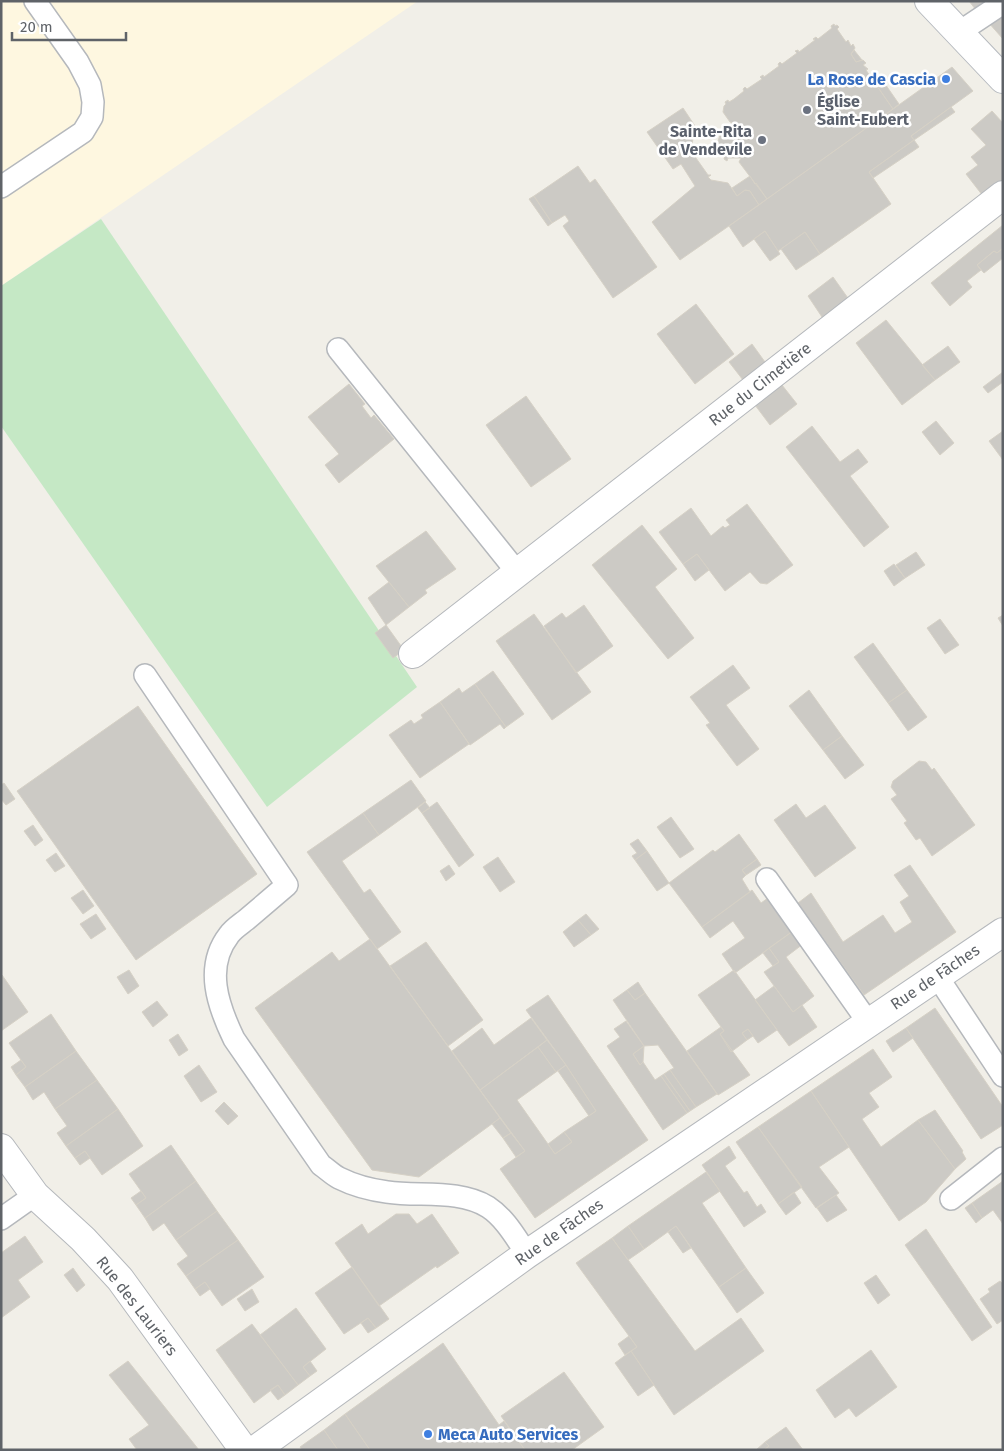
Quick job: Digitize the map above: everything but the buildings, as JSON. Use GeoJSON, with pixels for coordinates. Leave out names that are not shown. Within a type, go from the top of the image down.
{"type":"FeatureCollection","features":[{"type":"Feature","properties":{"kind":"street"},"geometry":{"type":"LineString","coordinates":[[929,1],[1003,79]]}},
{"type":"Feature","properties":{"kind":"street","name":"Rue du Cimetière"},"geometry":{"type":"LineString","coordinates":[[413,654],[1003,195]]}},
{"type":"Feature","properties":{"kind":"street","name":"Rue de Fâches"},"geometry":{"type":"LineString","coordinates":[[255,1450],[527,1254],[1003,932]]}},
{"type":"Feature","properties":{"kind":"street","name":"Rue des Lauriers"},"geometry":{"type":"LineString","coordinates":[[1,1148],[35,1195],[83,1239],[120,1278],[244,1450]]}},
{"type":"Feature","properties":{"kind":"lane"},"geometry":{"type":"LineString","coordinates":[[1,187],[83,132],[92,117],[94,102],[90,85],[78,62],[35,1]]}},
{"type":"Feature","properties":{"kind":"lane"},"geometry":{"type":"LineString","coordinates":[[958,32],[1003,2]]}},
{"type":"Feature","properties":{"kind":"lane"},"geometry":{"type":"LineString","coordinates":[[338,349],[517,572]]}},
{"type":"Feature","properties":{"kind":"lane"},"geometry":{"type":"LineString","coordinates":[[145,674],[287,885],[230,933],[219,951],[215,975],[217,997],[234,1039],[321,1165],[339,1178],[387,1192],[451,1196],[480,1203],[501,1218],[527,1254]]}},
{"type":"Feature","properties":{"kind":"lane"},"geometry":{"type":"LineString","coordinates":[[767,879],[868,1022]]}},
{"type":"Feature","properties":{"kind":"lane"},"geometry":{"type":"LineString","coordinates":[[937,976],[1003,1076]]}},
{"type":"Feature","properties":{"kind":"lane"},"geometry":{"type":"LineString","coordinates":[[951,1199],[1003,1158]]}},
{"type":"Feature","properties":{"kind":"lane"},"geometry":{"type":"LineString","coordinates":[[1,1218],[35,1195]]}},
{"type":"Feature","properties":{"kind":"shaded area"},"geometry":{"type":"Polygon","coordinates":[[[1,1],[418,1],[1,286],[1,1]]]}},
{"type":"Feature","properties":{"kind":"green space"},"geometry":{"type":"Polygon","coordinates":[[[101,219],[417,687],[267,807],[1,426],[1,286],[101,219]]]}},
{"type":"Feature","properties":{"kind":"place","name":"La Rose de Cascia"},"geometry":{"type":"Point","coordinates":[946,79]}},
{"type":"Feature","properties":{"kind":"place","name":"Église Saint-Eubert"},"geometry":{"type":"Point","coordinates":[807,110]}},
{"type":"Feature","properties":{"kind":"place","name":"Sainte-Rita de Vendevile"},"geometry":{"type":"Point","coordinates":[762,140]}},
{"type":"Feature","properties":{"kind":"place","name":"Meca Auto Services"},"geometry":{"type":"Point","coordinates":[428,1434]}}]}
